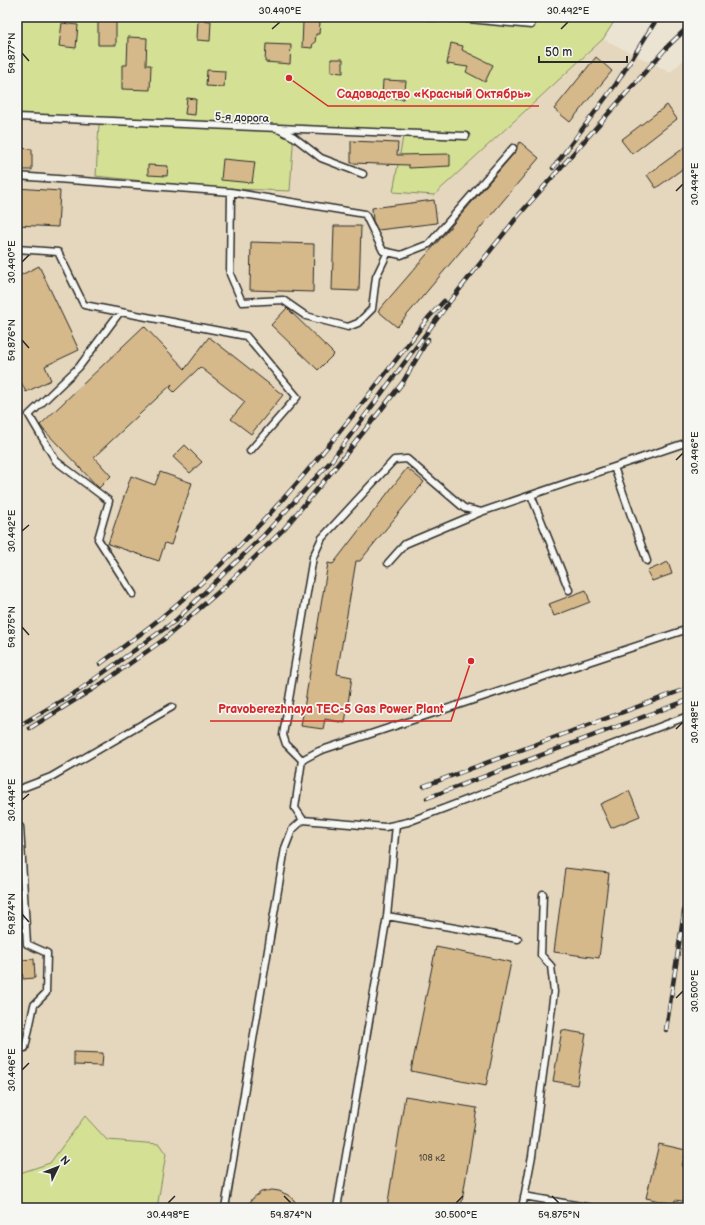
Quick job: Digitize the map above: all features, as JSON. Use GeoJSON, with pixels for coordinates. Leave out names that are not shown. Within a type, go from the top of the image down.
{"type":"FeatureCollection","features":[{"type":"Feature","properties":{"kind":"lane"},"geometry":{"type":"LineString","coordinates":[[431,17],[459,18],[531,25]]}},
{"type":"Feature","properties":{"kind":"lane","name":"5-я дорога"},"geometry":{"type":"LineString","coordinates":[[17,117],[466,136]]}},
{"type":"Feature","properties":{"kind":"lane"},"geometry":{"type":"LineString","coordinates":[[276,128],[294,137],[321,158],[363,174]]}},
{"type":"Feature","properties":{"kind":"lane"},"geometry":{"type":"LineString","coordinates":[[17,176],[231,192],[365,214],[383,251],[401,255],[429,244],[513,148]]}},
{"type":"Feature","properties":{"kind":"lane"},"geometry":{"type":"LineString","coordinates":[[231,192],[230,274],[242,302],[282,300],[306,316],[348,327],[358,323],[372,309],[376,277],[388,252]]}},
{"type":"Feature","properties":{"kind":"lane"},"geometry":{"type":"LineString","coordinates":[[17,249],[58,252],[84,305],[246,336],[297,397],[250,451]]}},
{"type":"Feature","properties":{"kind":"lane"},"geometry":{"type":"LineString","coordinates":[[120,312],[79,367],[29,415],[56,461],[109,501],[98,538],[133,594]]}},
{"type":"Feature","properties":{"kind":"lane"},"geometry":{"type":"LineString","coordinates":[[388,563],[405,544],[481,512],[688,442]]}},
{"type":"Feature","properties":{"kind":"lane"},"geometry":{"type":"LineString","coordinates":[[302,760],[286,744],[283,735],[313,557],[322,538],[394,460],[406,459],[464,508],[481,512]]}},
{"type":"Feature","properties":{"kind":"lane"},"geometry":{"type":"LineString","coordinates":[[614,467],[647,561]]}},
{"type":"Feature","properties":{"kind":"lane"},"geometry":{"type":"LineString","coordinates":[[531,496],[569,590]]}},
{"type":"Feature","properties":{"kind":"lane"},"geometry":{"type":"LineString","coordinates":[[302,760],[319,751],[688,629]]}},
{"type":"Feature","properties":{"kind":"lane"},"geometry":{"type":"LineString","coordinates":[[17,790],[51,777],[172,708]]}},
{"type":"Feature","properties":{"kind":"lane"},"geometry":{"type":"LineString","coordinates":[[225,1208],[285,848],[292,830],[304,820],[385,827],[408,822],[688,716]]}},
{"type":"Feature","properties":{"kind":"lane"},"geometry":{"type":"LineString","coordinates":[[302,760],[295,808],[304,820]]}},
{"type":"Feature","properties":{"kind":"lane"},"geometry":{"type":"LineString","coordinates":[[337,1208],[387,916],[396,825]]}},
{"type":"Feature","properties":{"kind":"lane"},"geometry":{"type":"LineString","coordinates":[[17,828],[20,828],[27,944],[47,953],[46,993],[34,1005],[25,1048],[17,1048]]}},
{"type":"Feature","properties":{"kind":"lane"},"geometry":{"type":"LineString","coordinates":[[522,1208],[532,1156],[554,992],[551,966],[541,955],[543,894]]}},
{"type":"Feature","properties":{"kind":"lane"},"geometry":{"type":"LineString","coordinates":[[387,916],[518,939]]}},
{"type":"Feature","properties":{"kind":"lane"},"geometry":{"type":"LineString","coordinates":[[524,1196],[592,1208]]}},
{"type":"Feature","properties":{"kind":"shaded area"},"geometry":{"type":"Polygon","coordinates":[[[603,39],[670,72],[688,56],[688,1208],[17,1208],[17,117],[99,124],[97,176],[210,188],[290,191],[294,131],[403,137],[434,195],[603,39]]]}},
{"type":"Feature","properties":{"kind":"green space"},"geometry":{"type":"Polygon","coordinates":[[[17,17],[617,17],[603,39],[434,195],[393,192],[403,137],[294,131],[290,191],[210,188],[96,176],[99,124],[17,117],[17,17]]]}},
{"type":"Feature","properties":{"kind":"green space"},"geometry":{"type":"Polygon","coordinates":[[[85,1116],[107,1140],[159,1144],[166,1154],[157,1208],[17,1208],[17,1174],[50,1163],[85,1116]]]}},
{"type":"Feature","properties":{"kind":"building"},"geometry":{"type":"Polygon","coordinates":[[[98,20],[116,20],[116,45],[98,45],[98,20]]]}},
{"type":"Feature","properties":{"kind":"building"},"geometry":{"type":"Polygon","coordinates":[[[198,20],[211,21],[210,41],[197,40],[198,20]]]}},
{"type":"Feature","properties":{"kind":"building"},"geometry":{"type":"Polygon","coordinates":[[[303,21],[320,22],[319,34],[316,34],[315,43],[313,43],[312,48],[302,47],[303,21]]]}},
{"type":"Feature","properties":{"kind":"building"},"geometry":{"type":"Polygon","coordinates":[[[62,23],[78,25],[76,48],[59,46],[62,23]]]}},
{"type":"Feature","properties":{"kind":"building"},"geometry":{"type":"Polygon","coordinates":[[[128,37],[147,38],[146,65],[151,65],[150,90],[122,89],[122,65],[127,65],[128,37]]]}},
{"type":"Feature","properties":{"kind":"building"},"geometry":{"type":"Polygon","coordinates":[[[451,43],[463,46],[462,50],[493,65],[485,82],[466,72],[468,67],[447,64],[451,43]]]}},
{"type":"Feature","properties":{"kind":"building"},"geometry":{"type":"Polygon","coordinates":[[[266,44],[291,45],[290,64],[265,62],[266,44]]]}},
{"type":"Feature","properties":{"kind":"building"},"geometry":{"type":"Polygon","coordinates":[[[596,57],[612,71],[570,122],[554,109],[596,57]]]}},
{"type":"Feature","properties":{"kind":"building"},"geometry":{"type":"Polygon","coordinates":[[[331,59],[343,59],[343,73],[331,72],[331,59]]]}},
{"type":"Feature","properties":{"kind":"building"},"geometry":{"type":"Polygon","coordinates":[[[207,70],[225,71],[224,87],[206,86],[207,70]]]}},
{"type":"Feature","properties":{"kind":"building"},"geometry":{"type":"Polygon","coordinates":[[[383,80],[406,81],[404,99],[382,97],[383,80]]]}},
{"type":"Feature","properties":{"kind":"building"},"geometry":{"type":"Polygon","coordinates":[[[187,98],[196,99],[195,115],[185,114],[187,98]]]}},
{"type":"Feature","properties":{"kind":"building"},"geometry":{"type":"Polygon","coordinates":[[[667,105],[677,119],[632,154],[621,140],[667,105]]]}},
{"type":"Feature","properties":{"kind":"building"},"geometry":{"type":"Polygon","coordinates":[[[351,141],[398,143],[397,155],[450,154],[450,166],[409,168],[409,165],[351,163],[351,141]]]}},
{"type":"Feature","properties":{"kind":"building"},"geometry":{"type":"Polygon","coordinates":[[[520,142],[539,158],[397,327],[378,311],[516,151],[520,142]]]}},
{"type":"Feature","properties":{"kind":"building"},"geometry":{"type":"Polygon","coordinates":[[[688,145],[688,165],[656,188],[647,175],[688,145]]]}},
{"type":"Feature","properties":{"kind":"building"},"geometry":{"type":"Polygon","coordinates":[[[17,148],[32,149],[32,170],[17,170],[17,148]]]}},
{"type":"Feature","properties":{"kind":"building"},"geometry":{"type":"Polygon","coordinates":[[[223,159],[255,162],[252,183],[221,180],[223,159]]]}},
{"type":"Feature","properties":{"kind":"building"},"geometry":{"type":"Polygon","coordinates":[[[148,165],[168,166],[167,176],[148,175],[148,165]]]}},
{"type":"Feature","properties":{"kind":"building"},"geometry":{"type":"Polygon","coordinates":[[[17,188],[60,191],[58,227],[17,225],[17,188]]]}},
{"type":"Feature","properties":{"kind":"building"},"geometry":{"type":"Polygon","coordinates":[[[434,200],[437,223],[378,230],[373,221],[372,208],[434,200]]]}},
{"type":"Feature","properties":{"kind":"building"},"geometry":{"type":"Polygon","coordinates":[[[334,226],[361,226],[359,291],[332,290],[334,226]]]}},
{"type":"Feature","properties":{"kind":"building"},"geometry":{"type":"Polygon","coordinates":[[[251,242],[314,244],[313,292],[250,290],[251,242]]]}},
{"type":"Feature","properties":{"kind":"building"},"geometry":{"type":"Polygon","coordinates":[[[39,266],[79,350],[45,366],[51,380],[26,392],[17,374],[17,277],[39,266]]]}},
{"type":"Feature","properties":{"kind":"building"},"geometry":{"type":"Polygon","coordinates":[[[287,308],[334,354],[318,370],[271,325],[287,308]]]}},
{"type":"Feature","properties":{"kind":"building"},"geometry":{"type":"Polygon","coordinates":[[[144,326],[185,369],[209,337],[283,395],[251,434],[231,419],[245,402],[200,367],[174,392],[170,388],[172,384],[94,457],[111,476],[99,488],[40,425],[144,326]]]}},
{"type":"Feature","properties":{"kind":"building"},"geometry":{"type":"Polygon","coordinates":[[[185,445],[202,462],[190,473],[173,457],[185,445]]]}},
{"type":"Feature","properties":{"kind":"building"},"geometry":{"type":"Polygon","coordinates":[[[407,468],[424,482],[360,561],[356,561],[337,674],[352,677],[345,723],[325,719],[323,729],[301,726],[328,563],[333,564],[407,468]]]}},
{"type":"Feature","properties":{"kind":"building"},"geometry":{"type":"Polygon","coordinates":[[[160,472],[192,483],[171,545],[165,543],[159,561],[108,544],[131,476],[155,485],[160,472]]]}},
{"type":"Feature","properties":{"kind":"building"},"geometry":{"type":"Polygon","coordinates":[[[668,562],[672,574],[652,581],[647,571],[668,562]]]}},
{"type":"Feature","properties":{"kind":"building"},"geometry":{"type":"Polygon","coordinates":[[[586,590],[590,602],[554,616],[549,604],[586,590]]]}},
{"type":"Feature","properties":{"kind":"building"},"geometry":{"type":"Polygon","coordinates":[[[629,791],[640,816],[611,828],[600,804],[629,791]]]}},
{"type":"Feature","properties":{"kind":"building"},"geometry":{"type":"Polygon","coordinates":[[[565,868],[609,873],[599,958],[554,952],[565,868]]]}},
{"type":"Feature","properties":{"kind":"building"},"geometry":{"type":"Polygon","coordinates":[[[436,947],[511,962],[486,1086],[411,1071],[436,947]]]}},
{"type":"Feature","properties":{"kind":"building"},"geometry":{"type":"Polygon","coordinates":[[[34,959],[35,978],[23,979],[21,960],[34,959]]]}},
{"type":"Feature","properties":{"kind":"building"},"geometry":{"type":"Polygon","coordinates":[[[562,1030],[586,1034],[577,1085],[553,1081],[562,1030]]]}},
{"type":"Feature","properties":{"kind":"building"},"geometry":{"type":"Polygon","coordinates":[[[74,1052],[103,1053],[102,1066],[74,1065],[74,1052]]]}},
{"type":"Feature","properties":{"kind":"building"},"geometry":{"type":"Polygon","coordinates":[[[405,1096],[477,1108],[461,1208],[387,1208],[405,1096]]]}},
{"type":"Feature","properties":{"kind":"building"},"geometry":{"type":"Polygon","coordinates":[[[659,1144],[686,1150],[682,1166],[688,1167],[688,1202],[675,1200],[674,1204],[646,1198],[659,1144]]]}},
{"type":"Feature","properties":{"kind":"building"},"geometry":{"type":"Polygon","coordinates":[[[272,1190],[288,1195],[294,1200],[298,1208],[246,1208],[253,1198],[261,1192],[272,1190]]]}},
{"type":"Feature","properties":{"kind":"railway"},"geometry":{"type":"LineString","coordinates":[[553,168],[616,84],[658,17]]}},
{"type":"Feature","properties":{"kind":"railway"},"geometry":{"type":"LineString","coordinates":[[17,727],[78,691],[175,621],[264,535],[332,460],[451,300],[518,216],[668,46],[688,27]]}},
{"type":"Feature","properties":{"kind":"railway"},"geometry":{"type":"LineString","coordinates":[[100,664],[174,607],[218,567],[249,536],[319,457],[429,317],[444,301]]}},
{"type":"Feature","properties":{"kind":"railway"},"geometry":{"type":"LineString","coordinates":[[30,728],[101,684],[163,640],[222,589],[283,530],[339,463],[403,382],[428,339]]}},
{"type":"Feature","properties":{"kind":"railway"},"geometry":{"type":"LineString","coordinates":[[424,786],[688,688]]}},
{"type":"Feature","properties":{"kind":"railway"},"geometry":{"type":"LineString","coordinates":[[427,798],[688,700]]}},
{"type":"Feature","properties":{"kind":"railway"},"geometry":{"type":"LineString","coordinates":[[666,1030],[688,886]]}},
{"type":"Feature","properties":{"kind":"place","name":"Садоводство «Красный Октябрь»"},"geometry":{"type":"Point","coordinates":[289,78]}},
{"type":"Feature","properties":{"kind":"place","name":"Pravoberezhnaya TEC-5 Gas Power Plant"},"geometry":{"type":"Point","coordinates":[471,661]}}]}
